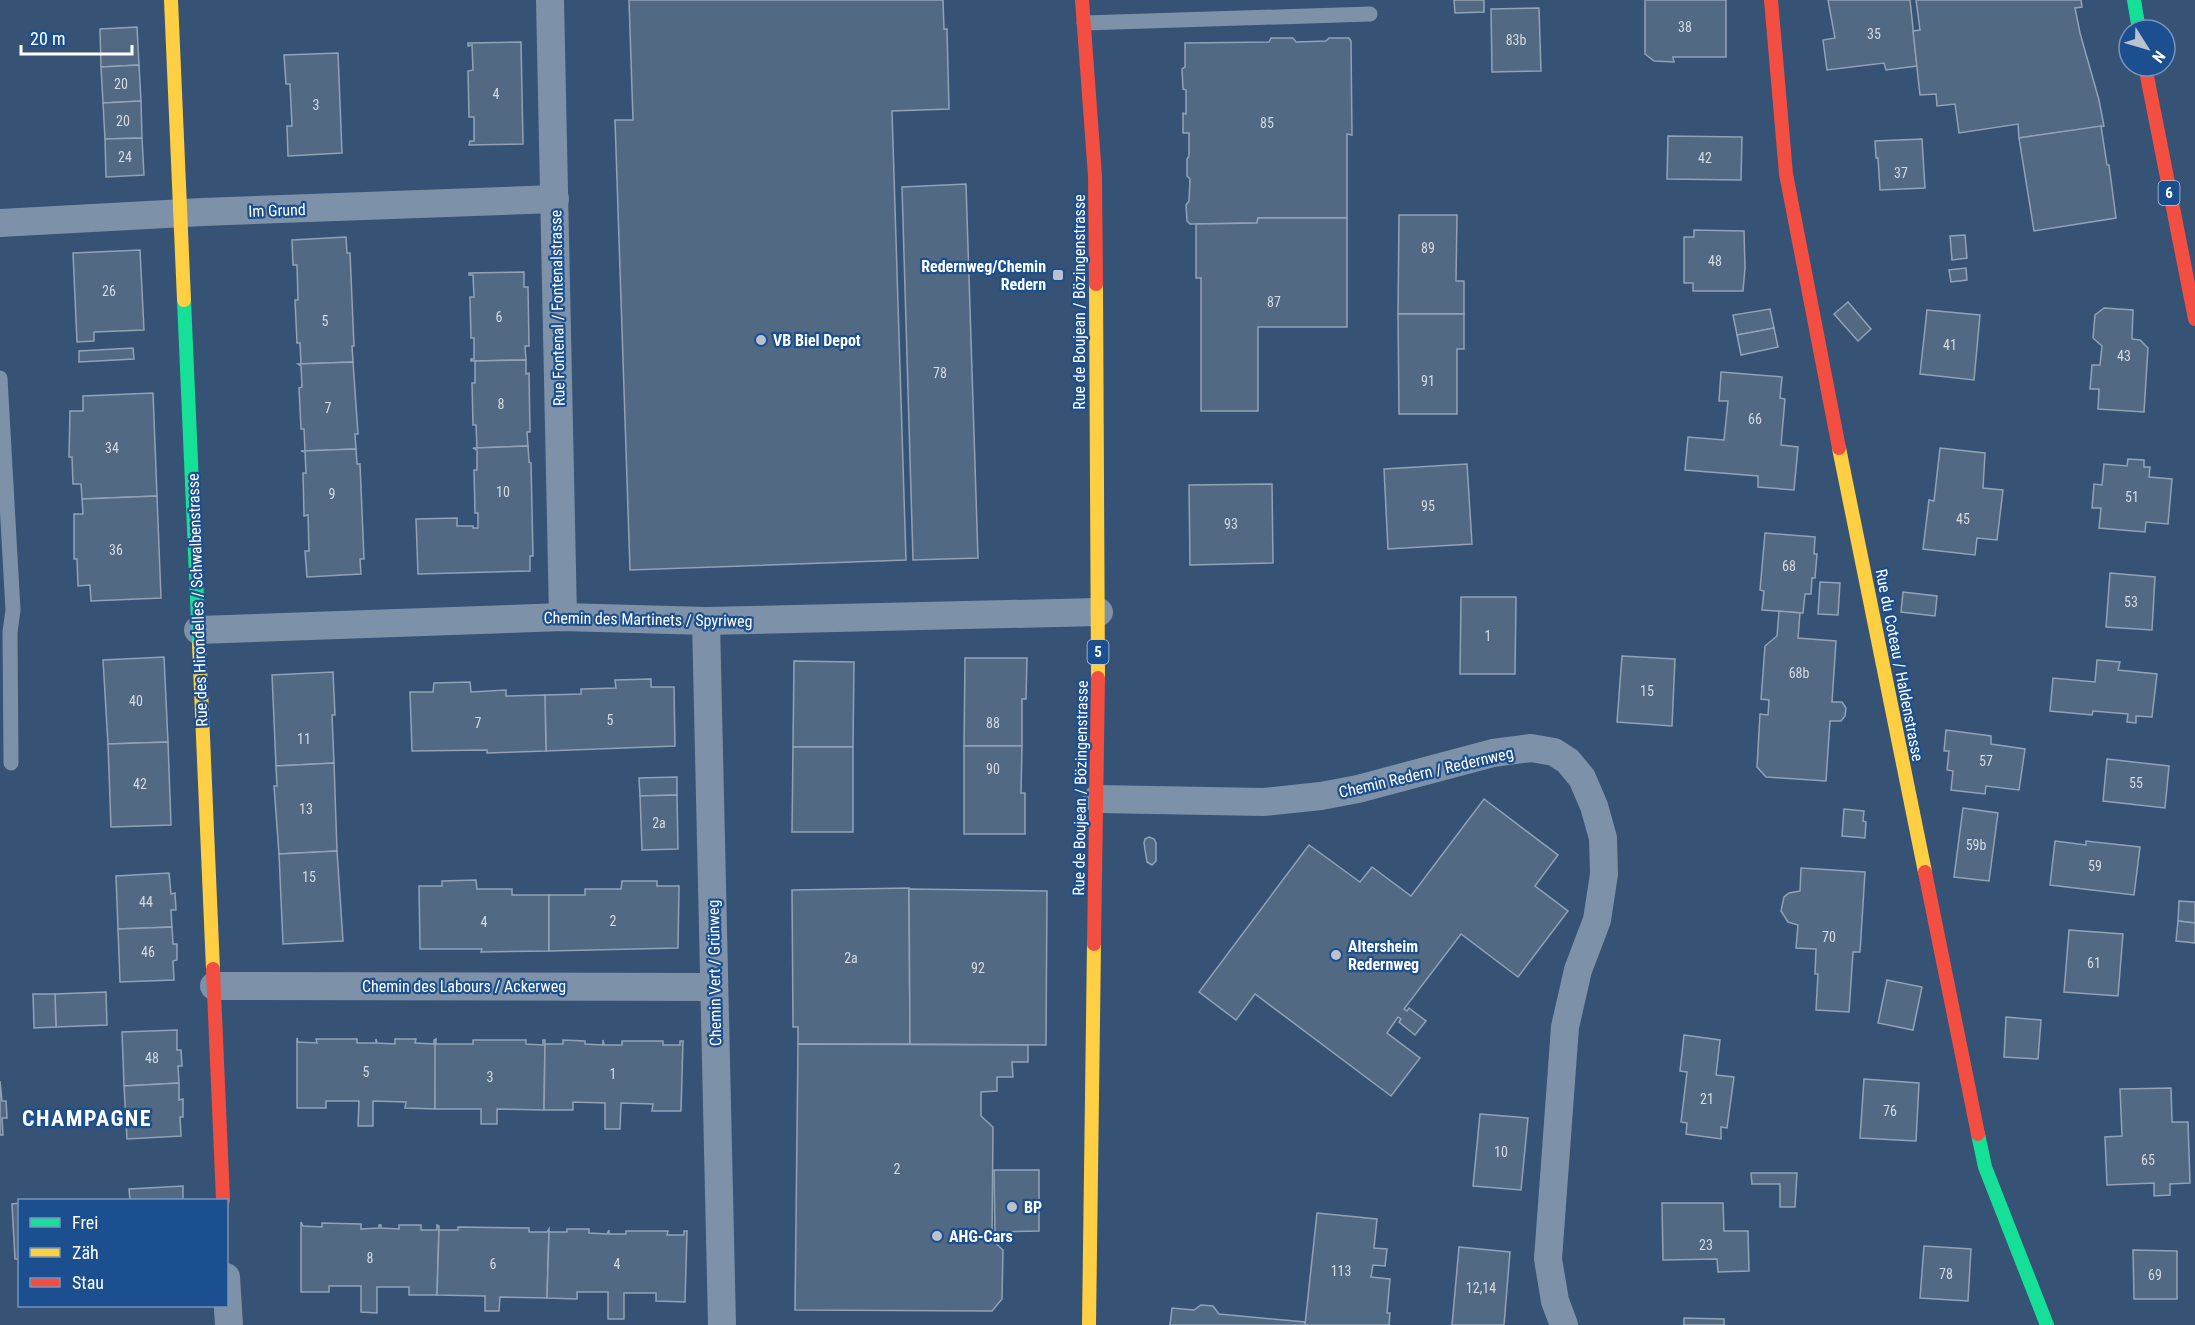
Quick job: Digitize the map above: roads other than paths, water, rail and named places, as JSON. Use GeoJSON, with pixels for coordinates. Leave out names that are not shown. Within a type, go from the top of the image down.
{"type":"FeatureCollection","features":[{"type":"Feature","properties":{"kind":"street","name":"Rue des Hirondelles / Schwalbenstrasse"},"geometry":{"type":"LineString","coordinates":[[171,0],[223,1199]]}},
{"type":"Feature","properties":{"kind":"street","name":"Rue Fontenal / Fontenalstrasse"},"geometry":{"type":"LineString","coordinates":[[550,0],[563,617]]}},
{"type":"Feature","properties":{"kind":"street","name":"Rue de Boujean / Bözingenstrasse"},"geometry":{"type":"LineString","coordinates":[[1082,0],[1095,177],[1099,612],[1089,1325]]}},
{"type":"Feature","properties":{"kind":"street","name":"Rue du Coteau / Haldenstrasse"},"geometry":{"type":"LineString","coordinates":[[1771,0],[1786,174],[1985,1167],[2047,1325]]}},
{"type":"Feature","properties":{"kind":"street"},"geometry":{"type":"LineString","coordinates":[[2134,0],[2137,18]]}},
{"type":"Feature","properties":{"kind":"street","name":"6"},"geometry":{"type":"LineString","coordinates":[[2147,78],[2195,319]]}},
{"type":"Feature","properties":{"kind":"street","name":"Im Grund"},"geometry":{"type":"LineString","coordinates":[[0,223],[555,199]]}},
{"type":"Feature","properties":{"kind":"street","name":"Chemin des Martinets / Spyriweg"},"geometry":{"type":"LineString","coordinates":[[198,630],[563,617],[706,621],[1099,612]]}},
{"type":"Feature","properties":{"kind":"street","name":"Chemin Vert / Grünweg"},"geometry":{"type":"LineString","coordinates":[[706,621],[722,1325]]}},
{"type":"Feature","properties":{"kind":"street","name":"Chemin Redern / Redernweg"},"geometry":{"type":"LineString","coordinates":[[1097,799],[1264,802],[1321,796],[1358,789],[1493,753],[1531,748],[1554,752],[1568,761],[1582,778],[1594,806],[1603,838],[1604,874],[1597,920],[1578,970],[1565,1027],[1548,1259],[1555,1301],[1564,1325]]}},
{"type":"Feature","properties":{"kind":"street","name":"Chemin des Labours / Ackerweg"},"geometry":{"type":"LineString","coordinates":[[214,986],[714,987]]}},
{"type":"Feature","properties":{"kind":"street"},"geometry":{"type":"LineString","coordinates":[[228,1307],[229,1325]]}},
{"type":"Feature","properties":{"kind":"lane"},"geometry":{"type":"LineString","coordinates":[[1084,23],[1370,14]]}},
{"type":"Feature","properties":{"kind":"lane"},"geometry":{"type":"LineString","coordinates":[[0,378],[13,610],[10,632],[11,763]]}},
{"type":"Feature","properties":{"kind":"place","name":"Redernweg/Chemin Redern"},"geometry":{"type":"Point","coordinates":[1058,275]}},
{"type":"Feature","properties":{"kind":"place","name":"VB Biel Depot"},"geometry":{"type":"Point","coordinates":[761,340]}},
{"type":"Feature","properties":{"kind":"place","name":"Altersheim Redernweg"},"geometry":{"type":"Point","coordinates":[1336,955]}},
{"type":"Feature","properties":{"kind":"place","name":"BP"},"geometry":{"type":"Point","coordinates":[1012,1207]}},
{"type":"Feature","properties":{"kind":"place","name":"AHG-Cars"},"geometry":{"type":"Point","coordinates":[937,1236]}},
{"type":"Feature","properties":{"kind":"district","name":"CHAMPAGNE"},"geometry":{"type":"Point","coordinates":[87,1118]}}]}
